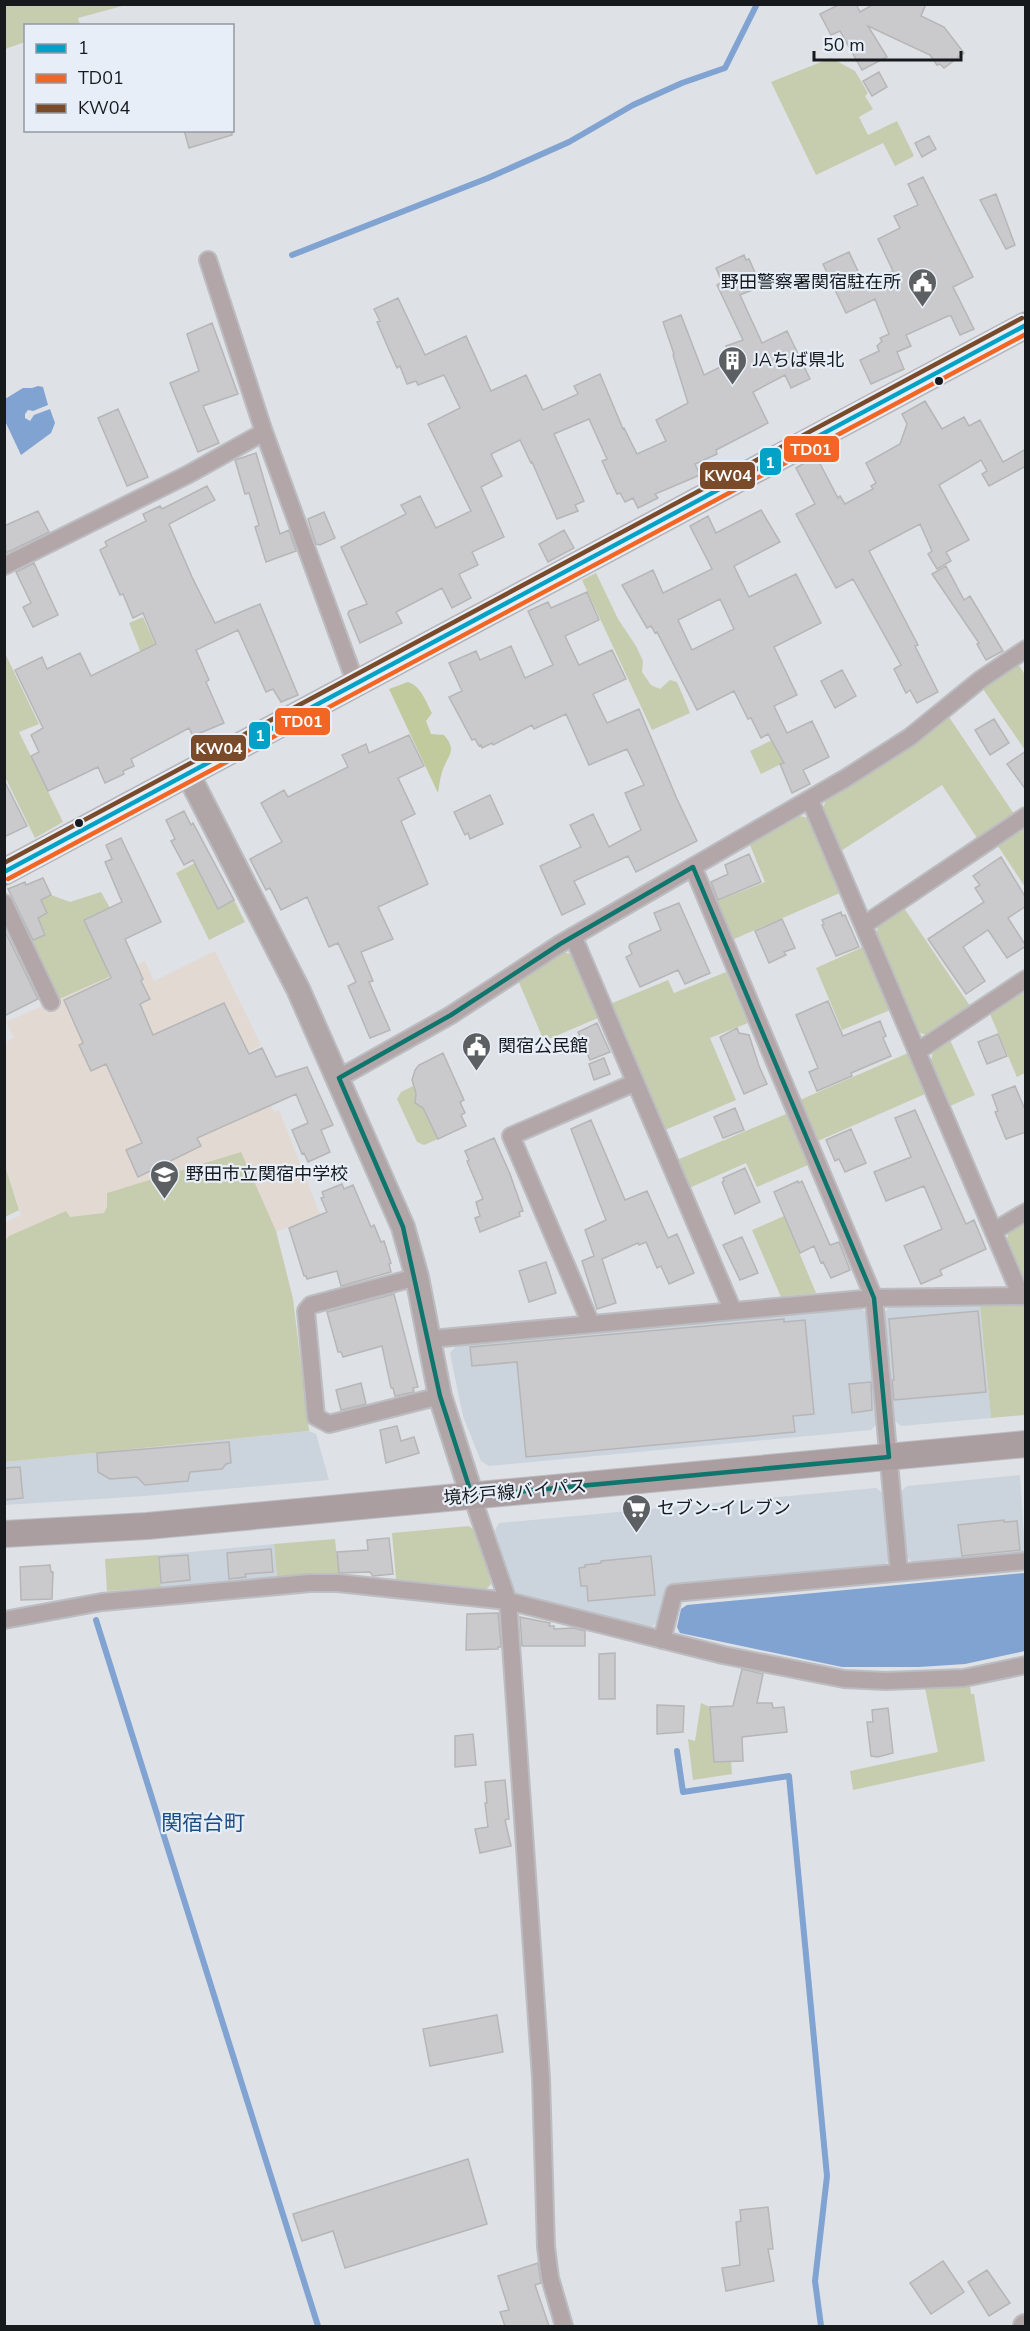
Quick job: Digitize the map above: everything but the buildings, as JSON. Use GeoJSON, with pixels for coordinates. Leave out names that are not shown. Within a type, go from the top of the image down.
{"type":"FeatureCollection","features":[{"type":"Feature","properties":{"kind":"main road"},"geometry":{"type":"LineString","coordinates":[[4,872],[1026,325]]}},
{"type":"Feature","properties":{"kind":"main road","name":"境杉戸線バイパス"},"geometry":{"type":"LineString","coordinates":[[4,1534],[147,1526],[1026,1444]]}},
{"type":"Feature","properties":{"kind":"street"},"geometry":{"type":"LineString","coordinates":[[208,260],[264,432],[356,684]]}},
{"type":"Feature","properties":{"kind":"street"},"geometry":{"type":"LineString","coordinates":[[4,566],[194,471],[264,432]]}},
{"type":"Feature","properties":{"kind":"street"},"geometry":{"type":"LineString","coordinates":[[339,1078],[451,1015],[523,966],[573,936],[810,800],[910,737],[980,680],[1026,649]]}},
{"type":"Feature","properties":{"kind":"street"},"geometry":{"type":"LineString","coordinates":[[188,774],[298,989],[403,1227],[417,1277],[440,1396],[508,1601],[541,2078],[546,2247],[550,2278],[564,2326]]}},
{"type":"Feature","properties":{"kind":"street"},"geometry":{"type":"LineString","coordinates":[[430,1339],[874,1298],[1023,1296],[810,800]]}},
{"type":"Feature","properties":{"kind":"street"},"geometry":{"type":"LineString","coordinates":[[864,925],[1026,816]]}},
{"type":"Feature","properties":{"kind":"street"},"geometry":{"type":"LineString","coordinates":[[693,867],[874,1298],[899,1572]]}},
{"type":"Feature","properties":{"kind":"street"},"geometry":{"type":"LineString","coordinates":[[4,903],[51,1002]]}},
{"type":"Feature","properties":{"kind":"street"},"geometry":{"type":"LineString","coordinates":[[573,936],[733,1311]]}},
{"type":"Feature","properties":{"kind":"street"},"geometry":{"type":"LineString","coordinates":[[918,1051],[1026,979]]}},
{"type":"Feature","properties":{"kind":"street"},"geometry":{"type":"LineString","coordinates":[[591,1324],[511,1136],[634,1083]]}},
{"type":"Feature","properties":{"kind":"street"},"geometry":{"type":"LineString","coordinates":[[994,1231],[1026,1212]]}},
{"type":"Feature","properties":{"kind":"street"},"geometry":{"type":"LineString","coordinates":[[417,1277],[311,1305],[306,1311],[316,1417],[329,1424],[440,1396]]}},
{"type":"Feature","properties":{"kind":"street"},"geometry":{"type":"LineString","coordinates":[[662,1640],[674,1593],[1026,1561]]}},
{"type":"Feature","properties":{"kind":"street"},"geometry":{"type":"LineString","coordinates":[[4,1620],[102,1602],[310,1583],[338,1583],[508,1601],[662,1640],[844,1679],[886,1681],[964,1678],[1026,1665]]}},
{"type":"Feature","properties":{"kind":"highlighted area"},"geometry":{"type":"Polygon","coordinates":[[[693,867],[874,1298],[889,1457],[472,1496],[440,1396],[403,1227],[339,1078],[451,1015],[560,944],[693,867]]]}},
{"type":"Feature","properties":{"kind":"shaded area","name":"野田市立関宿中学校"},"geometry":{"type":"Polygon","coordinates":[[[215,951],[261,1045],[248,1052],[274,1112],[279,1110],[320,1214],[276,1232],[293,1299],[309,1431],[5,1462],[4,1223],[21,1215],[5,1166],[5,1042],[14,1038],[6,1022],[145,961],[154,981],[215,951]]]}},
{"type":"Feature","properties":{"kind":"shaded area"},"geometry":{"type":"Polygon","coordinates":[[[890,1306],[980,1306],[991,1418],[901,1426],[895,1421],[885,1312],[890,1306]]]}},
{"type":"Feature","properties":{"kind":"shaded area"},"geometry":{"type":"Polygon","coordinates":[[[860,1308],[867,1313],[877,1423],[871,1430],[489,1466],[481,1461],[463,1416],[450,1353],[456,1346],[860,1308]]]}},
{"type":"Feature","properties":{"kind":"shaded area"},"geometry":{"type":"Polygon","coordinates":[[[309,1431],[316,1434],[329,1480],[5,1505],[4,1462],[309,1431]]]}},
{"type":"Feature","properties":{"kind":"shaded area"},"geometry":{"type":"Polygon","coordinates":[[[1020,1475],[1025,1553],[914,1563],[907,1558],[901,1492],[907,1486],[1020,1475]]]}},
{"type":"Feature","properties":{"kind":"shaded area"},"geometry":{"type":"Polygon","coordinates":[[[876,1488],[884,1494],[890,1559],[884,1566],[667,1586],[657,1623],[650,1628],[518,1596],[511,1590],[495,1530],[499,1523],[876,1488]]]}},
{"type":"Feature","properties":{"kind":"shaded area"},"geometry":{"type":"Polygon","coordinates":[[[274,1544],[277,1577],[161,1587],[158,1555],[274,1544]]]}},
{"type":"Feature","properties":{"kind":"green space"},"geometry":{"type":"Polygon","coordinates":[[[5,4],[126,4],[78,18],[80,24],[24,24],[24,42],[5,49],[5,4]]]}},
{"type":"Feature","properties":{"kind":"green space"},"geometry":{"type":"Polygon","coordinates":[[[831,58],[855,71],[868,93],[865,96],[873,109],[859,117],[868,135],[897,121],[914,156],[895,166],[883,143],[816,175],[771,82],[831,58]]]}},
{"type":"Feature","properties":{"kind":"green space"},"geometry":{"type":"Polygon","coordinates":[[[596,573],[618,619],[643,661],[642,672],[651,685],[660,689],[670,680],[677,682],[690,713],[652,730],[582,580],[596,573]]]}},
{"type":"Feature","properties":{"kind":"green space"},"geometry":{"type":"Polygon","coordinates":[[[143,617],[155,644],[160,642],[161,703],[129,623],[143,617]]]}},
{"type":"Feature","properties":{"kind":"green space"},"geometry":{"type":"Polygon","coordinates":[[[4,651],[39,724],[19,732],[63,822],[35,838],[5,777],[4,651]]]}},
{"type":"Feature","properties":{"kind":"green space"},"geometry":{"type":"Polygon","coordinates":[[[1019,665],[1025,675],[1025,750],[983,689],[1019,665]]]}},
{"type":"Feature","properties":{"kind":"green space"},"geometry":{"type":"Polygon","coordinates":[[[408,682],[420,691],[432,713],[426,721],[431,734],[444,735],[451,748],[442,772],[438,793],[389,689],[408,682]]]}},
{"type":"Feature","properties":{"kind":"green space"},"geometry":{"type":"Polygon","coordinates":[[[949,717],[1014,814],[977,838],[942,785],[841,851],[823,809],[826,799],[912,747],[949,717]]]}},
{"type":"Feature","properties":{"kind":"green space"},"geometry":{"type":"Polygon","coordinates":[[[786,733],[797,756],[761,774],[750,751],[786,733]]]}},
{"type":"Feature","properties":{"kind":"green space"},"geometry":{"type":"Polygon","coordinates":[[[800,816],[808,818],[840,893],[732,940],[715,902],[765,882],[750,845],[800,816]]]}},
{"type":"Feature","properties":{"kind":"green space"},"geometry":{"type":"Polygon","coordinates":[[[1025,828],[1025,887],[998,846],[1025,828]]]}},
{"type":"Feature","properties":{"kind":"green space"},"geometry":{"type":"Polygon","coordinates":[[[195,863],[219,908],[234,900],[245,922],[209,940],[176,873],[195,863]]]}},
{"type":"Feature","properties":{"kind":"green space"},"geometry":{"type":"Polygon","coordinates":[[[101,892],[110,908],[105,965],[109,977],[59,999],[32,941],[45,935],[38,918],[47,913],[41,900],[51,895],[70,902],[101,892]]]}},
{"type":"Feature","properties":{"kind":"green space"},"geometry":{"type":"Polygon","coordinates":[[[904,908],[970,1006],[927,1035],[917,1032],[876,934],[879,924],[904,908]]]}},
{"type":"Feature","properties":{"kind":"green space"},"geometry":{"type":"Polygon","coordinates":[[[863,947],[890,1010],[842,1030],[816,968],[863,947]]]}},
{"type":"Feature","properties":{"kind":"green space"},"geometry":{"type":"Polygon","coordinates":[[[562,952],[571,954],[598,1018],[544,1041],[518,980],[562,952]]]}},
{"type":"Feature","properties":{"kind":"green space"},"geometry":{"type":"Polygon","coordinates":[[[726,972],[748,1023],[710,1038],[736,1100],[665,1130],[610,1004],[668,980],[674,993],[726,972]]]}},
{"type":"Feature","properties":{"kind":"green space"},"geometry":{"type":"Polygon","coordinates":[[[1023,992],[1026,993],[1025,1073],[1017,1077],[990,1014],[1023,992]]]}},
{"type":"Feature","properties":{"kind":"green space"},"geometry":{"type":"Polygon","coordinates":[[[950,1040],[975,1095],[950,1106],[931,1061],[933,1051],[950,1040]]]}},
{"type":"Feature","properties":{"kind":"green space"},"geometry":{"type":"Polygon","coordinates":[[[908,1053],[925,1094],[818,1141],[800,1100],[908,1053]]]}},
{"type":"Feature","properties":{"kind":"green space"},"geometry":{"type":"Polygon","coordinates":[[[413,1086],[418,1096],[415,1102],[422,1106],[438,1139],[424,1145],[417,1142],[397,1099],[401,1092],[413,1086]]]}},
{"type":"Feature","properties":{"kind":"green space"},"geometry":{"type":"Polygon","coordinates":[[[786,1114],[808,1165],[757,1187],[746,1163],[689,1188],[677,1160],[786,1114]]]}},
{"type":"Feature","properties":{"kind":"green space"},"geometry":{"type":"Polygon","coordinates":[[[241,1152],[276,1231],[293,1299],[309,1431],[5,1462],[5,1241],[9,1236],[66,1211],[70,1217],[104,1213],[107,1207],[107,1193],[241,1152]]]}},
{"type":"Feature","properties":{"kind":"green space"},"geometry":{"type":"Polygon","coordinates":[[[5,1166],[19,1210],[4,1217],[5,1166]]]}},
{"type":"Feature","properties":{"kind":"green space"},"geometry":{"type":"Polygon","coordinates":[[[784,1216],[816,1293],[781,1297],[752,1230],[784,1216]]]}},
{"type":"Feature","properties":{"kind":"green space"},"geometry":{"type":"Polygon","coordinates":[[[1025,1221],[1025,1283],[1007,1240],[1009,1230],[1025,1221]]]}},
{"type":"Feature","properties":{"kind":"green space"},"geometry":{"type":"Polygon","coordinates":[[[1025,1305],[1025,1415],[991,1418],[980,1306],[1025,1305]]]}},
{"type":"Feature","properties":{"kind":"green space"},"geometry":{"type":"Polygon","coordinates":[[[469,1526],[477,1532],[491,1584],[485,1591],[396,1579],[392,1533],[469,1526]]]}},
{"type":"Feature","properties":{"kind":"green space"},"geometry":{"type":"Polygon","coordinates":[[[335,1539],[339,1575],[277,1577],[274,1544],[335,1539]]]}},
{"type":"Feature","properties":{"kind":"green space"},"geometry":{"type":"Polygon","coordinates":[[[158,1555],[161,1587],[107,1591],[105,1559],[158,1555]]]}},
{"type":"Feature","properties":{"kind":"green space"},"geometry":{"type":"Polygon","coordinates":[[[970,1686],[971,1694],[974,1694],[985,1761],[853,1790],[850,1771],[938,1752],[925,1688],[970,1686]]]}},
{"type":"Feature","properties":{"kind":"green space"},"geometry":{"type":"Polygon","coordinates":[[[701,1703],[710,1707],[714,1762],[731,1761],[732,1774],[693,1780],[688,1739],[695,1741],[701,1703]]]}},
{"type":"Feature","properties":{"kind":"water"},"geometry":{"type":"Polygon","coordinates":[[[43,387],[48,405],[33,411],[28,410],[25,418],[30,421],[34,415],[50,409],[55,423],[51,433],[21,455],[5,421],[5,399],[23,388],[43,387]]]}},
{"type":"Feature","properties":{"kind":"water"},"geometry":{"type":"Polygon","coordinates":[[[1024,1573],[1025,1651],[965,1664],[919,1667],[842,1667],[680,1633],[677,1627],[681,1609],[687,1605],[1024,1573]]]}},
{"type":"Feature","properties":{"kind":"waterway"},"geometry":{"type":"LineString","coordinates":[[292,255],[488,178],[569,142],[633,105],[682,83],[725,68],[757,4]]}},
{"type":"Feature","properties":{"kind":"waterway"},"geometry":{"type":"LineString","coordinates":[[96,1620],[318,2326]]}},
{"type":"Feature","properties":{"kind":"waterway"},"geometry":{"type":"LineString","coordinates":[[677,1751],[683,1792],[789,1776],[827,2176],[815,2281],[821,2326]]}},
{"type":"Feature","properties":{"kind":"transit line","name":"KW04"},"geometry":{"type":"LineString","coordinates":[[4,863],[1022,318]]}},
{"type":"Feature","properties":{"kind":"transit line","name":"1"},"geometry":{"type":"LineString","coordinates":[[4,872],[1026,325]]}},
{"type":"Feature","properties":{"kind":"transit line","name":"TD01"},"geometry":{"type":"LineString","coordinates":[[8,879],[1026,334]]}},
{"type":"Feature","properties":{"kind":"place","name":"野田警察署関宿駐在所"},"geometry":{"type":"Point","coordinates":[922,308]}},
{"type":"Feature","properties":{"kind":"place","name":"JAちば県北"},"geometry":{"type":"Point","coordinates":[732,386]}},
{"type":"Feature","properties":{"kind":"place","name":"関宿公民館"},"geometry":{"type":"Point","coordinates":[477,1072]}},
{"type":"Feature","properties":{"kind":"place","name":"野田市立関宿中学校"},"geometry":{"type":"Point","coordinates":[165,1200]}},
{"type":"Feature","properties":{"kind":"place","name":"セブン-イレブン"},"geometry":{"type":"Point","coordinates":[636,1534]}},
{"type":"Feature","properties":{"kind":"district","name":"関宿台町"},"geometry":{"type":"Point","coordinates":[203,1823]}}]}
